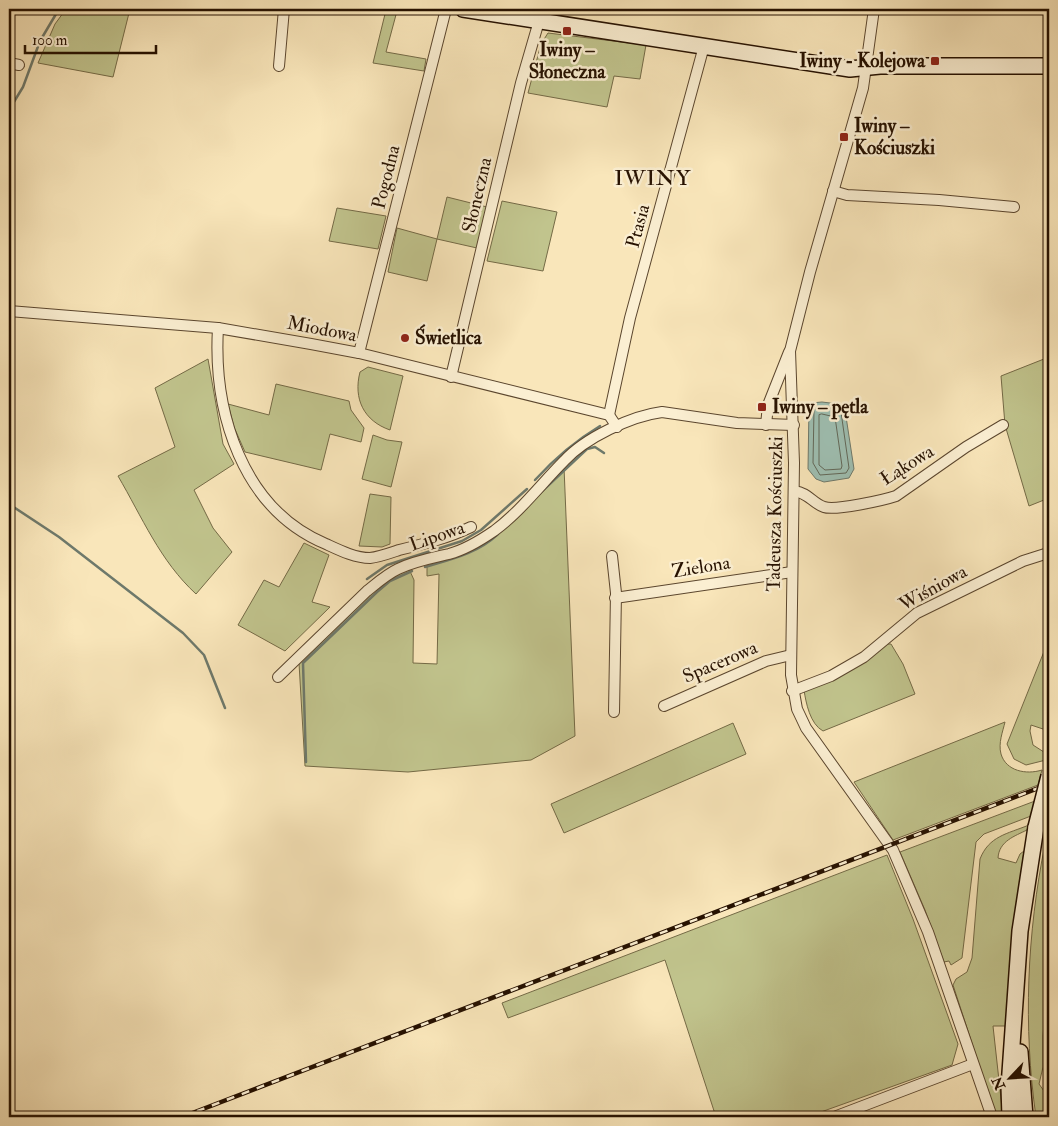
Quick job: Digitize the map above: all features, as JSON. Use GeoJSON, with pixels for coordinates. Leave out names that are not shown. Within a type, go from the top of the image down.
{"type":"FeatureCollection","features":[{"type":"Feature","properties":{"kind":"street"},"geometry":{"type":"LineString","coordinates":[[279,66],[284,9]]}},
{"type":"Feature","properties":{"kind":"street","name":"Pogodna"},"geometry":{"type":"LineString","coordinates":[[359,354],[446,9]]}},
{"type":"Feature","properties":{"kind":"street"},"geometry":{"type":"LineString","coordinates":[[463,9],[850,69],[1049,66]]}},
{"type":"Feature","properties":{"kind":"street","name":"Tadeusza Kościuszki"},"geometry":{"type":"LineString","coordinates":[[874,9],[867,68],[858,106],[796,320],[790,351],[794,425],[792,691],[797,709],[806,728],[890,845],[928,932],[992,1117]]}},
{"type":"Feature","properties":{"kind":"street","name":"Słoneczna"},"geometry":{"type":"LineString","coordinates":[[452,377],[521,83],[539,21]]}},
{"type":"Feature","properties":{"kind":"street","name":"Ptasia"},"geometry":{"type":"LineString","coordinates":[[609,415],[630,318],[704,46]]}},
{"type":"Feature","properties":{"kind":"street"},"geometry":{"type":"LineString","coordinates":[[833,191],[847,195],[939,200],[1014,207]]}},
{"type":"Feature","properties":{"kind":"street","name":"Miodowa"},"geometry":{"type":"LineString","coordinates":[[9,311],[218,328],[359,354],[609,415]]}},
{"type":"Feature","properties":{"kind":"street"},"geometry":{"type":"LineString","coordinates":[[218,328],[216,359],[218,387],[228,431],[240,458],[262,493],[293,526],[314,539],[343,552],[369,558],[445,538],[471,527]]}},
{"type":"Feature","properties":{"kind":"street"},"geometry":{"type":"LineString","coordinates":[[766,425],[768,405],[790,351]]}},
{"type":"Feature","properties":{"kind":"street"},"geometry":{"type":"LineString","coordinates":[[609,415],[613,429],[662,412],[766,425],[794,425]]}},
{"type":"Feature","properties":{"kind":"street","name":"Łąkowa"},"geometry":{"type":"LineString","coordinates":[[794,491],[804,493],[824,507],[833,508],[885,500],[896,496],[966,447],[1003,425]]}},
{"type":"Feature","properties":{"kind":"street","name":"Lipowa"},"geometry":{"type":"LineString","coordinates":[[278,677],[367,591],[396,570],[451,553],[494,531],[510,518],[565,459],[586,443],[613,429]]}},
{"type":"Feature","properties":{"kind":"street","name":"Wiśniowa"},"geometry":{"type":"LineString","coordinates":[[792,691],[831,676],[864,657],[917,612],[1023,561],[1045,554]]}},
{"type":"Feature","properties":{"kind":"street"},"geometry":{"type":"LineString","coordinates":[[612,556],[615,598],[614,712]]}},
{"type":"Feature","properties":{"kind":"street","name":"Zielona"},"geometry":{"type":"LineString","coordinates":[[615,598],[792,572]]}},
{"type":"Feature","properties":{"kind":"street","name":"Spacerowa"},"geometry":{"type":"LineString","coordinates":[[664,706],[766,661],[791,655]]}},
{"type":"Feature","properties":{"kind":"street"},"geometry":{"type":"LineString","coordinates":[[1010,1117],[1009,1087],[1018,951],[1025,884],[1036,827],[1049,776]]}},
{"type":"Feature","properties":{"kind":"street"},"geometry":{"type":"LineString","coordinates":[[1018,951],[1020,1053],[1025,1117]]}},
{"type":"Feature","properties":{"kind":"street"},"geometry":{"type":"LineString","coordinates":[[834,1117],[973,1064]]}},
{"type":"Feature","properties":{"kind":"green space"},"geometry":{"type":"Polygon","coordinates":[[[66,9],[130,9],[113,77],[38,63],[55,24],[66,9]]]}},
{"type":"Feature","properties":{"kind":"green space"},"geometry":{"type":"Polygon","coordinates":[[[386,10],[397,11],[386,52],[426,59],[424,71],[373,63],[386,10]]]}},
{"type":"Feature","properties":{"kind":"green space"},"geometry":{"type":"Polygon","coordinates":[[[548,33],[646,45],[640,79],[614,76],[607,107],[528,93],[541,44],[548,33]]]}},
{"type":"Feature","properties":{"kind":"green space"},"geometry":{"type":"Polygon","coordinates":[[[447,197],[487,207],[477,248],[437,239],[447,197]]]}},
{"type":"Feature","properties":{"kind":"green space"},"geometry":{"type":"Polygon","coordinates":[[[502,201],[557,212],[543,271],[487,261],[502,201]]]}},
{"type":"Feature","properties":{"kind":"green space"},"geometry":{"type":"Polygon","coordinates":[[[337,208],[386,216],[378,249],[329,241],[337,208]]]}},
{"type":"Feature","properties":{"kind":"green space"},"geometry":{"type":"Polygon","coordinates":[[[397,228],[437,239],[427,281],[388,272],[397,228]]]}},
{"type":"Feature","properties":{"kind":"green space"},"geometry":{"type":"Polygon","coordinates":[[[1049,357],[1049,498],[1029,506],[1005,425],[1001,376],[1049,357]]]}},
{"type":"Feature","properties":{"kind":"green space"},"geometry":{"type":"Polygon","coordinates":[[[208,359],[223,444],[234,464],[194,490],[213,528],[232,552],[196,594],[183,581],[162,553],[118,476],[175,447],[155,388],[208,359]]]}},
{"type":"Feature","properties":{"kind":"green space"},"geometry":{"type":"Polygon","coordinates":[[[368,367],[403,376],[390,430],[373,421],[367,415],[360,400],[358,382],[360,372],[368,367]]]}},
{"type":"Feature","properties":{"kind":"green space"},"geometry":{"type":"Polygon","coordinates":[[[276,384],[349,401],[351,410],[364,428],[361,442],[330,434],[321,470],[245,452],[234,427],[228,404],[269,415],[276,384]]]}},
{"type":"Feature","properties":{"kind":"green space"},"geometry":{"type":"Polygon","coordinates":[[[373,435],[387,440],[402,442],[391,487],[362,479],[373,435]]]}},
{"type":"Feature","properties":{"kind":"green space"},"geometry":{"type":"Polygon","coordinates":[[[564,467],[575,736],[531,760],[408,772],[305,766],[299,663],[364,599],[409,569],[414,580],[413,663],[437,664],[439,574],[427,576],[427,564],[470,550],[564,467]]]}},
{"type":"Feature","properties":{"kind":"green space"},"geometry":{"type":"Polygon","coordinates":[[[370,494],[391,497],[390,544],[382,547],[359,546],[370,494]]]}},
{"type":"Feature","properties":{"kind":"green space"},"geometry":{"type":"Polygon","coordinates":[[[304,543],[329,555],[312,602],[330,607],[285,651],[238,625],[264,580],[279,587],[304,543]]]}},
{"type":"Feature","properties":{"kind":"green space"},"geometry":{"type":"Polygon","coordinates":[[[1049,639],[1049,731],[1031,725],[1030,731],[1033,745],[1047,754],[1046,760],[1026,765],[1014,759],[1007,744],[1049,639]]]}},
{"type":"Feature","properties":{"kind":"green space"},"geometry":{"type":"Polygon","coordinates":[[[887,644],[891,644],[903,664],[915,694],[823,731],[819,728],[809,713],[804,690],[887,644]]]}},
{"type":"Feature","properties":{"kind":"green space"},"geometry":{"type":"Polygon","coordinates":[[[1005,722],[1000,746],[1004,760],[1012,768],[1023,772],[1042,770],[1038,785],[893,840],[854,782],[1005,722]]]}},
{"type":"Feature","properties":{"kind":"green space"},"geometry":{"type":"Polygon","coordinates":[[[733,723],[746,754],[564,833],[551,804],[733,723]]]}},
{"type":"Feature","properties":{"kind":"green space"},"geometry":{"type":"Polygon","coordinates":[[[1035,801],[1031,816],[984,834],[976,842],[962,958],[951,965],[949,961],[944,962],[925,910],[900,852],[1035,801]]]}},
{"type":"Feature","properties":{"kind":"green space"},"geometry":{"type":"Polygon","coordinates":[[[1029,825],[1027,830],[1004,843],[998,858],[1016,863],[1020,854],[1024,851],[1018,894],[1007,1048],[1005,1026],[993,1026],[1003,1117],[996,1117],[953,985],[956,979],[967,972],[972,958],[980,859],[988,845],[1006,834],[1029,825]]]}},
{"type":"Feature","properties":{"kind":"green space"},"geometry":{"type":"Polygon","coordinates":[[[1045,844],[1049,845],[1049,964],[1043,1036],[1043,1067],[1039,1084],[1044,1091],[1049,1093],[1049,1117],[1036,1117],[1029,1049],[1029,980],[1034,912],[1045,844]]]}},
{"type":"Feature","properties":{"kind":"green space"},"geometry":{"type":"Polygon","coordinates":[[[887,855],[913,919],[958,1044],[952,1065],[807,1117],[716,1117],[665,960],[508,1018],[502,1003],[887,855]]]}},
{"type":"Feature","properties":{"kind":"water"},"geometry":{"type":"Polygon","coordinates":[[[811,403],[838,404],[845,410],[854,469],[849,478],[824,482],[816,479],[808,469],[809,406],[811,403]]]}},
{"type":"Feature","properties":{"kind":"waterway"},"geometry":{"type":"LineString","coordinates":[[9,110],[23,87],[40,41],[59,9]]}},
{"type":"Feature","properties":{"kind":"waterway"},"geometry":{"type":"LineString","coordinates":[[535,480],[566,450],[600,426]]}},
{"type":"Feature","properties":{"kind":"waterway"},"geometry":{"type":"LineString","coordinates":[[538,495],[587,449],[595,447],[604,453]]}},
{"type":"Feature","properties":{"kind":"waterway"},"geometry":{"type":"LineString","coordinates":[[367,579],[387,565],[462,541],[481,530],[527,489]]}},
{"type":"Feature","properties":{"kind":"waterway"},"geometry":{"type":"LineString","coordinates":[[9,504],[59,537],[183,633],[204,655],[225,708]]}},
{"type":"Feature","properties":{"kind":"waterway"},"geometry":{"type":"LineString","coordinates":[[425,567],[473,551],[498,534]]}},
{"type":"Feature","properties":{"kind":"waterway"},"geometry":{"type":"LineString","coordinates":[[306,762],[303,663],[390,581],[412,571]]}},
{"type":"Feature","properties":{"kind":"railway"},"geometry":{"type":"LineString","coordinates":[[182,1117],[1049,784]]}},
{"type":"Feature","properties":{"kind":"place","name":"Iwiny – Słoneczna"},"geometry":{"type":"Point","coordinates":[567,31]}},
{"type":"Feature","properties":{"kind":"place","name":"Iwiny - Kolejowa"},"geometry":{"type":"Point","coordinates":[935,61]}},
{"type":"Feature","properties":{"kind":"place","name":"Iwiny – Kościuszki"},"geometry":{"type":"Point","coordinates":[844,137]}},
{"type":"Feature","properties":{"kind":"place","name":"Świetlica"},"geometry":{"type":"Point","coordinates":[405,338]}},
{"type":"Feature","properties":{"kind":"place","name":"Iwiny – pętla"},"geometry":{"type":"Point","coordinates":[762,407]}},
{"type":"Feature","properties":{"kind":"district","name":"IWINY"},"geometry":{"type":"Point","coordinates":[653,178]}}]}
